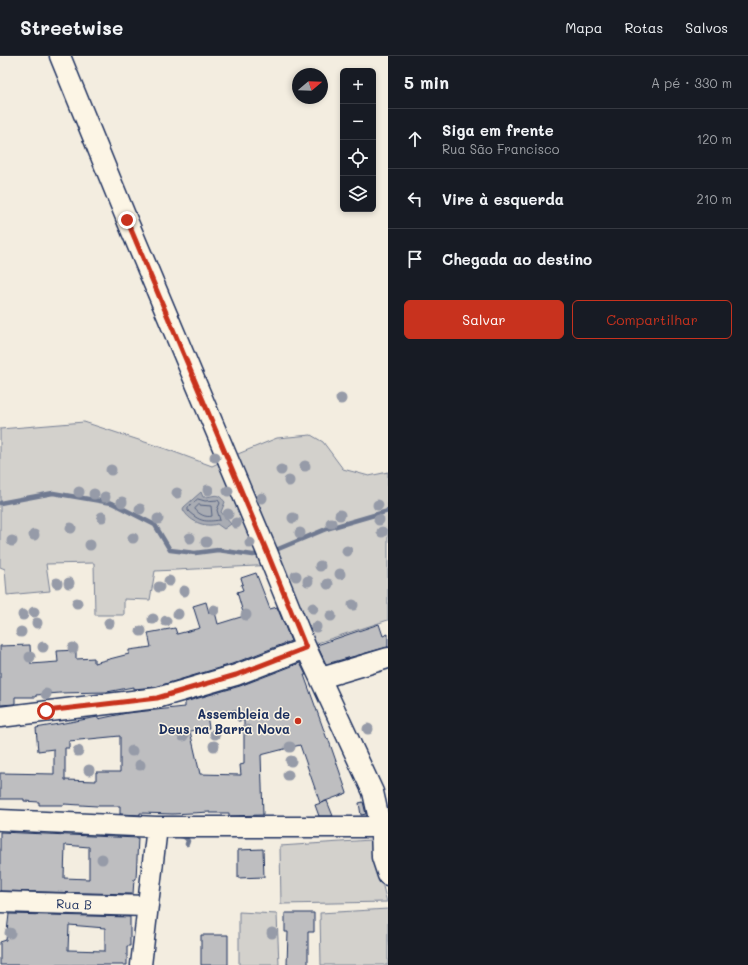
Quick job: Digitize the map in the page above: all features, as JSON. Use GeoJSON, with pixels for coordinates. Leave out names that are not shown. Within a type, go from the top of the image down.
{"type":"FeatureCollection","features":[{"type":"Feature","properties":{"kind":"street"},"geometry":{"type":"LineString","coordinates":[[60,56],[306,648],[373,792],[385,828],[382,857],[388,875]]}},
{"type":"Feature","properties":{"kind":"street"},"geometry":{"type":"LineString","coordinates":[[0,717],[157,698],[236,675],[306,648]]}},
{"type":"Feature","properties":{"kind":"street"},"geometry":{"type":"LineString","coordinates":[[320,678],[388,658]]}},
{"type":"Feature","properties":{"kind":"street"},"geometry":{"type":"LineString","coordinates":[[0,820],[157,827],[385,828]]}},
{"type":"Feature","properties":{"kind":"street"},"geometry":{"type":"LineString","coordinates":[[141,965],[157,827]]}},
{"type":"Feature","properties":{"kind":"street","name":"Rua B"},"geometry":{"type":"LineString","coordinates":[[0,902],[148,906]]}},
{"type":"Feature","properties":{"kind":"shaded area"},"geometry":{"type":"Polygon","coordinates":[[[84,422],[212,466],[277,438],[311,435],[323,442],[343,469],[369,476],[388,472],[388,620],[311,645],[276,565],[155,571],[150,600],[124,599],[124,615],[95,615],[94,563],[46,564],[50,591],[7,595],[5,569],[0,567],[0,429],[84,422]]]}},
{"type":"Feature","properties":{"kind":"shaded area"},"geometry":{"type":"Polygon","coordinates":[[[371,840],[387,902],[281,904],[280,846],[371,840]]]}},
{"type":"Feature","properties":{"kind":"shaded area"},"geometry":{"type":"Polygon","coordinates":[[[388,909],[388,965],[321,965],[320,913],[388,909]]]}},
{"type":"Feature","properties":{"kind":"shaded area"},"geometry":{"type":"Polygon","coordinates":[[[239,912],[277,914],[279,965],[239,965],[239,912]]]}},
{"type":"Feature","properties":{"kind":"water"},"geometry":{"type":"Polygon","coordinates":[[[201,492],[203,497],[215,495],[225,502],[221,512],[231,524],[224,529],[217,524],[202,524],[193,520],[185,513],[183,509],[184,507],[201,492]]]}},
{"type":"Feature","properties":{"kind":"building"},"geometry":{"type":"Polygon","coordinates":[[[256,573],[270,609],[277,607],[291,641],[232,664],[155,687],[133,689],[133,687],[107,692],[60,693],[36,695],[36,697],[15,697],[15,704],[0,705],[0,646],[30,645],[31,664],[58,662],[57,651],[76,650],[76,659],[94,658],[94,663],[129,654],[129,650],[151,647],[148,633],[175,628],[177,634],[200,628],[193,606],[206,602],[209,613],[215,612],[218,624],[244,616],[237,592],[243,590],[241,578],[256,573]]]}},
{"type":"Feature","properties":{"kind":"building"},"geometry":{"type":"Polygon","coordinates":[[[379,624],[383,636],[388,634],[388,647],[326,664],[317,645],[379,624]]]}},
{"type":"Feature","properties":{"kind":"building"},"geometry":{"type":"Polygon","coordinates":[[[300,663],[306,675],[304,675],[347,793],[320,803],[300,745],[261,755],[263,815],[229,816],[229,813],[210,812],[173,814],[140,813],[140,815],[120,814],[120,806],[64,804],[39,805],[39,802],[24,801],[24,799],[0,799],[0,773],[54,774],[54,749],[38,751],[36,728],[98,717],[98,719],[127,713],[185,707],[185,702],[240,686],[300,663]],[[235,710],[207,715],[209,728],[190,731],[200,774],[241,775],[240,765],[244,764],[244,720],[238,721],[235,710]],[[120,736],[69,741],[69,748],[65,748],[65,780],[96,781],[96,772],[120,772],[120,736]]]}},
{"type":"Feature","properties":{"kind":"building"},"geometry":{"type":"Polygon","coordinates":[[[327,801],[333,816],[319,816],[315,805],[327,801]]]}},
{"type":"Feature","properties":{"kind":"building"},"geometry":{"type":"Polygon","coordinates":[[[363,802],[366,814],[361,815],[359,803],[363,802]]]}},
{"type":"Feature","properties":{"kind":"building"},"geometry":{"type":"Polygon","coordinates":[[[0,832],[138,838],[136,879],[134,879],[133,894],[0,891],[0,832]],[[65,845],[64,878],[89,879],[89,847],[65,845]]]}},
{"type":"Feature","properties":{"kind":"building"},"geometry":{"type":"Polygon","coordinates":[[[263,849],[264,877],[238,878],[238,850],[263,849]]]}},
{"type":"Feature","properties":{"kind":"building"},"geometry":{"type":"Polygon","coordinates":[[[285,913],[314,913],[314,932],[308,932],[308,965],[287,965],[288,932],[285,932],[285,913]]]}},
{"type":"Feature","properties":{"kind":"building"},"geometry":{"type":"Polygon","coordinates":[[[9,914],[130,917],[130,946],[127,946],[127,965],[0,965],[0,942],[6,940],[9,914]],[[69,925],[68,950],[105,951],[105,928],[69,925]]]}},
{"type":"Feature","properties":{"kind":"building"},"geometry":{"type":"Polygon","coordinates":[[[201,935],[228,935],[228,965],[201,965],[201,935]]]}},
{"type":"Feature","properties":{"kind":"waterway"},"geometry":{"type":"LineString","coordinates":[[0,503],[53,493],[112,503],[155,525],[170,550],[195,553],[218,550],[253,555],[262,554]]}},
{"type":"Feature","properties":{"kind":"waterway"},"geometry":{"type":"LineString","coordinates":[[271,552],[326,529],[388,511]]}},
{"type":"Feature","properties":{"kind":"waterway"},"geometry":{"type":"LineString","coordinates":[[180,836],[184,837],[188,841],[187,844]]}},
{"type":"Feature","properties":{"kind":"place","name":"Assembleia de Deus na Barra Nova"},"geometry":{"type":"Point","coordinates":[298,721]}},
{"type":"Feature","properties":{"kind":"route"},"geometry":{"type":"LineString","coordinates":[[46,711],[157,698],[236,675],[306,648],[127,220]]}}]}
